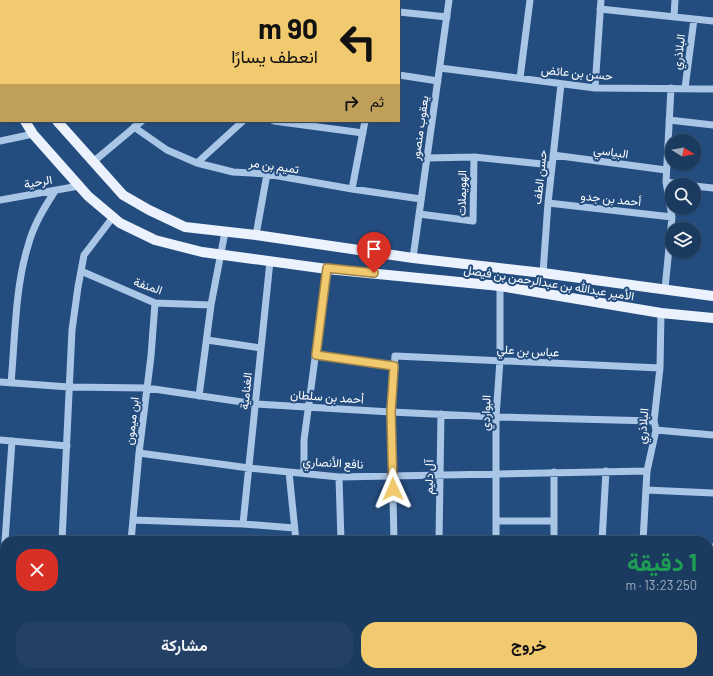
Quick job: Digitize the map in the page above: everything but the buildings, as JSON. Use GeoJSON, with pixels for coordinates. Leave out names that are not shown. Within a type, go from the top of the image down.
{"type":"FeatureCollection","features":[{"type":"Feature","properties":{"kind":"main road","name":"الأمير عبدالله بن عبدالرحمن بن فيصل"},"geometry":{"type":"LineString","coordinates":[[25,122],[33,134],[88,196],[120,223],[155,240],[202,252],[221,255],[327,268],[500,286],[661,313],[713,318]]}},
{"type":"Feature","properties":{"kind":"main road","name":"الأمير عبدالله بن عبدالرحمن بن فيصل"},"geometry":{"type":"LineString","coordinates":[[58,122],[123,196],[185,227],[256,235],[413,258],[543,273],[713,296]]}},
{"type":"Feature","properties":{"kind":"street","name":"يعقوب منصور"},"geometry":{"type":"LineString","coordinates":[[413,258],[449,0]]}},
{"type":"Feature","properties":{"kind":"street"},"geometry":{"type":"LineString","coordinates":[[520,78],[530,0]]}},
{"type":"Feature","properties":{"kind":"street"},"geometry":{"type":"LineString","coordinates":[[595,88],[601,0]]}},
{"type":"Feature","properties":{"kind":"street"},"geometry":{"type":"LineString","coordinates":[[674,17],[675,0]]}},
{"type":"Feature","properties":{"kind":"street"},"geometry":{"type":"LineString","coordinates":[[600,9],[713,21]]}},
{"type":"Feature","properties":{"kind":"street"},"geometry":{"type":"LineString","coordinates":[[400,12],[447,17]]}},
{"type":"Feature","properties":{"kind":"street","name":"البلاذري"},"geometry":{"type":"LineString","coordinates":[[685,88],[694,19]]}},
{"type":"Feature","properties":{"kind":"street","name":"حسن بن عائض"},"geometry":{"type":"LineString","coordinates":[[440,68],[595,88],[713,89]]}},
{"type":"Feature","properties":{"kind":"street"},"geometry":{"type":"LineString","coordinates":[[400,75],[438,81]]}},
{"type":"Feature","properties":{"kind":"street","name":"حسن الطف"},"geometry":{"type":"LineString","coordinates":[[543,273],[548,203],[561,84]]}},
{"type":"Feature","properties":{"kind":"street"},"geometry":{"type":"LineString","coordinates":[[668,134],[671,88]]}},
{"type":"Feature","properties":{"kind":"street"},"geometry":{"type":"LineString","coordinates":[[669,120],[713,125]]}},
{"type":"Feature","properties":{"kind":"street"},"geometry":{"type":"LineString","coordinates":[[93,162],[141,122]]}},
{"type":"Feature","properties":{"kind":"street"},"geometry":{"type":"LineString","coordinates":[[197,163],[242,122]]}},
{"type":"Feature","properties":{"kind":"street"},"geometry":{"type":"LineString","coordinates":[[282,122],[363,132]]}},
{"type":"Feature","properties":{"kind":"street"},"geometry":{"type":"LineString","coordinates":[[352,189],[365,122]]}},
{"type":"Feature","properties":{"kind":"street","name":"تميم بن مر"},"geometry":{"type":"LineString","coordinates":[[134,127],[167,150],[197,163],[233,172],[267,174],[421,199]]}},
{"type":"Feature","properties":{"kind":"street"},"geometry":{"type":"LineString","coordinates":[[0,141],[33,134]]}},
{"type":"Feature","properties":{"kind":"street","name":"البياسي"},"geometry":{"type":"LineString","coordinates":[[553,155],[665,170]]}},
{"type":"Feature","properties":{"kind":"street"},"geometry":{"type":"LineString","coordinates":[[474,157],[552,165]]}},
{"type":"Feature","properties":{"kind":"street","name":"الهويملات"},"geometry":{"type":"LineString","coordinates":[[419,214],[473,221],[474,157],[427,158]]}},
{"type":"Feature","properties":{"kind":"street"},"geometry":{"type":"LineString","coordinates":[[666,170],[666,178]]}},
{"type":"Feature","properties":{"kind":"street"},"geometry":{"type":"LineString","coordinates":[[256,235],[267,174]]}},
{"type":"Feature","properties":{"kind":"street","name":"الرحية"},"geometry":{"type":"LineString","coordinates":[[0,200],[79,186]]}},
{"type":"Feature","properties":{"kind":"street"},"geometry":{"type":"LineString","coordinates":[[701,187],[713,188]]}},
{"type":"Feature","properties":{"kind":"street"},"geometry":{"type":"LineString","coordinates":[[11,383],[19,290],[28,245],[42,212],[55,190]]}},
{"type":"Feature","properties":{"kind":"street","name":"أحمد بن جدو"},"geometry":{"type":"LineString","coordinates":[[548,203],[672,217]]}},
{"type":"Feature","properties":{"kind":"street"},"geometry":{"type":"LineString","coordinates":[[665,289],[671,214]]}},
{"type":"Feature","properties":{"kind":"street"},"geometry":{"type":"LineString","coordinates":[[62,536],[72,330],[81,271],[84,255],[113,217]]}},
{"type":"Feature","properties":{"kind":"street"},"geometry":{"type":"LineString","coordinates":[[199,396],[211,305],[225,232]]}},
{"type":"Feature","properties":{"kind":"street","name":"الغنامية"},"geometry":{"type":"LineString","coordinates":[[243,524],[270,261]]}},
{"type":"Feature","properties":{"kind":"street"},"geometry":{"type":"LineString","coordinates":[[304,473],[304,440],[327,268]]}},
{"type":"Feature","properties":{"kind":"street","name":"المنفة"},"geometry":{"type":"LineString","coordinates":[[81,271],[155,303],[211,305]]}},
{"type":"Feature","properties":{"kind":"street","name":"البواردي"},"geometry":{"type":"LineString","coordinates":[[496,536],[496,416],[500,360],[500,286]]}},
{"type":"Feature","properties":{"kind":"street","name":"ابن ميمون"},"geometry":{"type":"LineString","coordinates":[[131,536],[155,303]]}},
{"type":"Feature","properties":{"kind":"street","name":"البلاذري"},"geometry":{"type":"LineString","coordinates":[[643,536],[647,471],[656,430],[654,421],[660,368],[661,313]]}},
{"type":"Feature","properties":{"kind":"street"},"geometry":{"type":"LineString","coordinates":[[207,340],[262,348]]}},
{"type":"Feature","properties":{"kind":"street"},"geometry":{"type":"LineString","coordinates":[[316,355],[394,366],[391,412],[394,536]]}},
{"type":"Feature","properties":{"kind":"street","name":"عباس بن علي"},"geometry":{"type":"LineString","coordinates":[[394,366],[395,356],[660,368]]}},
{"type":"Feature","properties":{"kind":"street","name":"أحمد بن سلطان"},"geometry":{"type":"LineString","coordinates":[[0,382],[69,387],[147,388],[256,404],[391,412],[654,421]]}},
{"type":"Feature","properties":{"kind":"street","name":"آل دليم"},"geometry":{"type":"LineString","coordinates":[[439,536],[441,414]]}},
{"type":"Feature","properties":{"kind":"street"},"geometry":{"type":"LineString","coordinates":[[656,430],[713,435]]}},
{"type":"Feature","properties":{"kind":"street"},"geometry":{"type":"LineString","coordinates":[[0,440],[67,446]]}},
{"type":"Feature","properties":{"kind":"street"},"geometry":{"type":"LineString","coordinates":[[5,536],[12,441]]}},
{"type":"Feature","properties":{"kind":"street","name":"نافع الأنصاري"},"geometry":{"type":"LineString","coordinates":[[139,453],[249,468],[339,476],[647,471]]}},
{"type":"Feature","properties":{"kind":"street"},"geometry":{"type":"LineString","coordinates":[[289,472],[295,536]]}},
{"type":"Feature","properties":{"kind":"street"},"geometry":{"type":"LineString","coordinates":[[554,472],[554,536]]}},
{"type":"Feature","properties":{"kind":"street"},"geometry":{"type":"LineString","coordinates":[[602,536],[606,472]]}},
{"type":"Feature","properties":{"kind":"street"},"geometry":{"type":"LineString","coordinates":[[339,476],[341,536]]}},
{"type":"Feature","properties":{"kind":"street"},"geometry":{"type":"LineString","coordinates":[[646,490],[713,493]]}},
{"type":"Feature","properties":{"kind":"street"},"geometry":{"type":"LineString","coordinates":[[133,520],[243,524],[294,528]]}},
{"type":"Feature","properties":{"kind":"street"},"geometry":{"type":"LineString","coordinates":[[496,521],[554,521]]}},
{"type":"Feature","properties":{"kind":"route"},"geometry":{"type":"LineString","coordinates":[[374,273],[327,268],[316,355],[394,366],[391,412],[393,489]]}}]}
